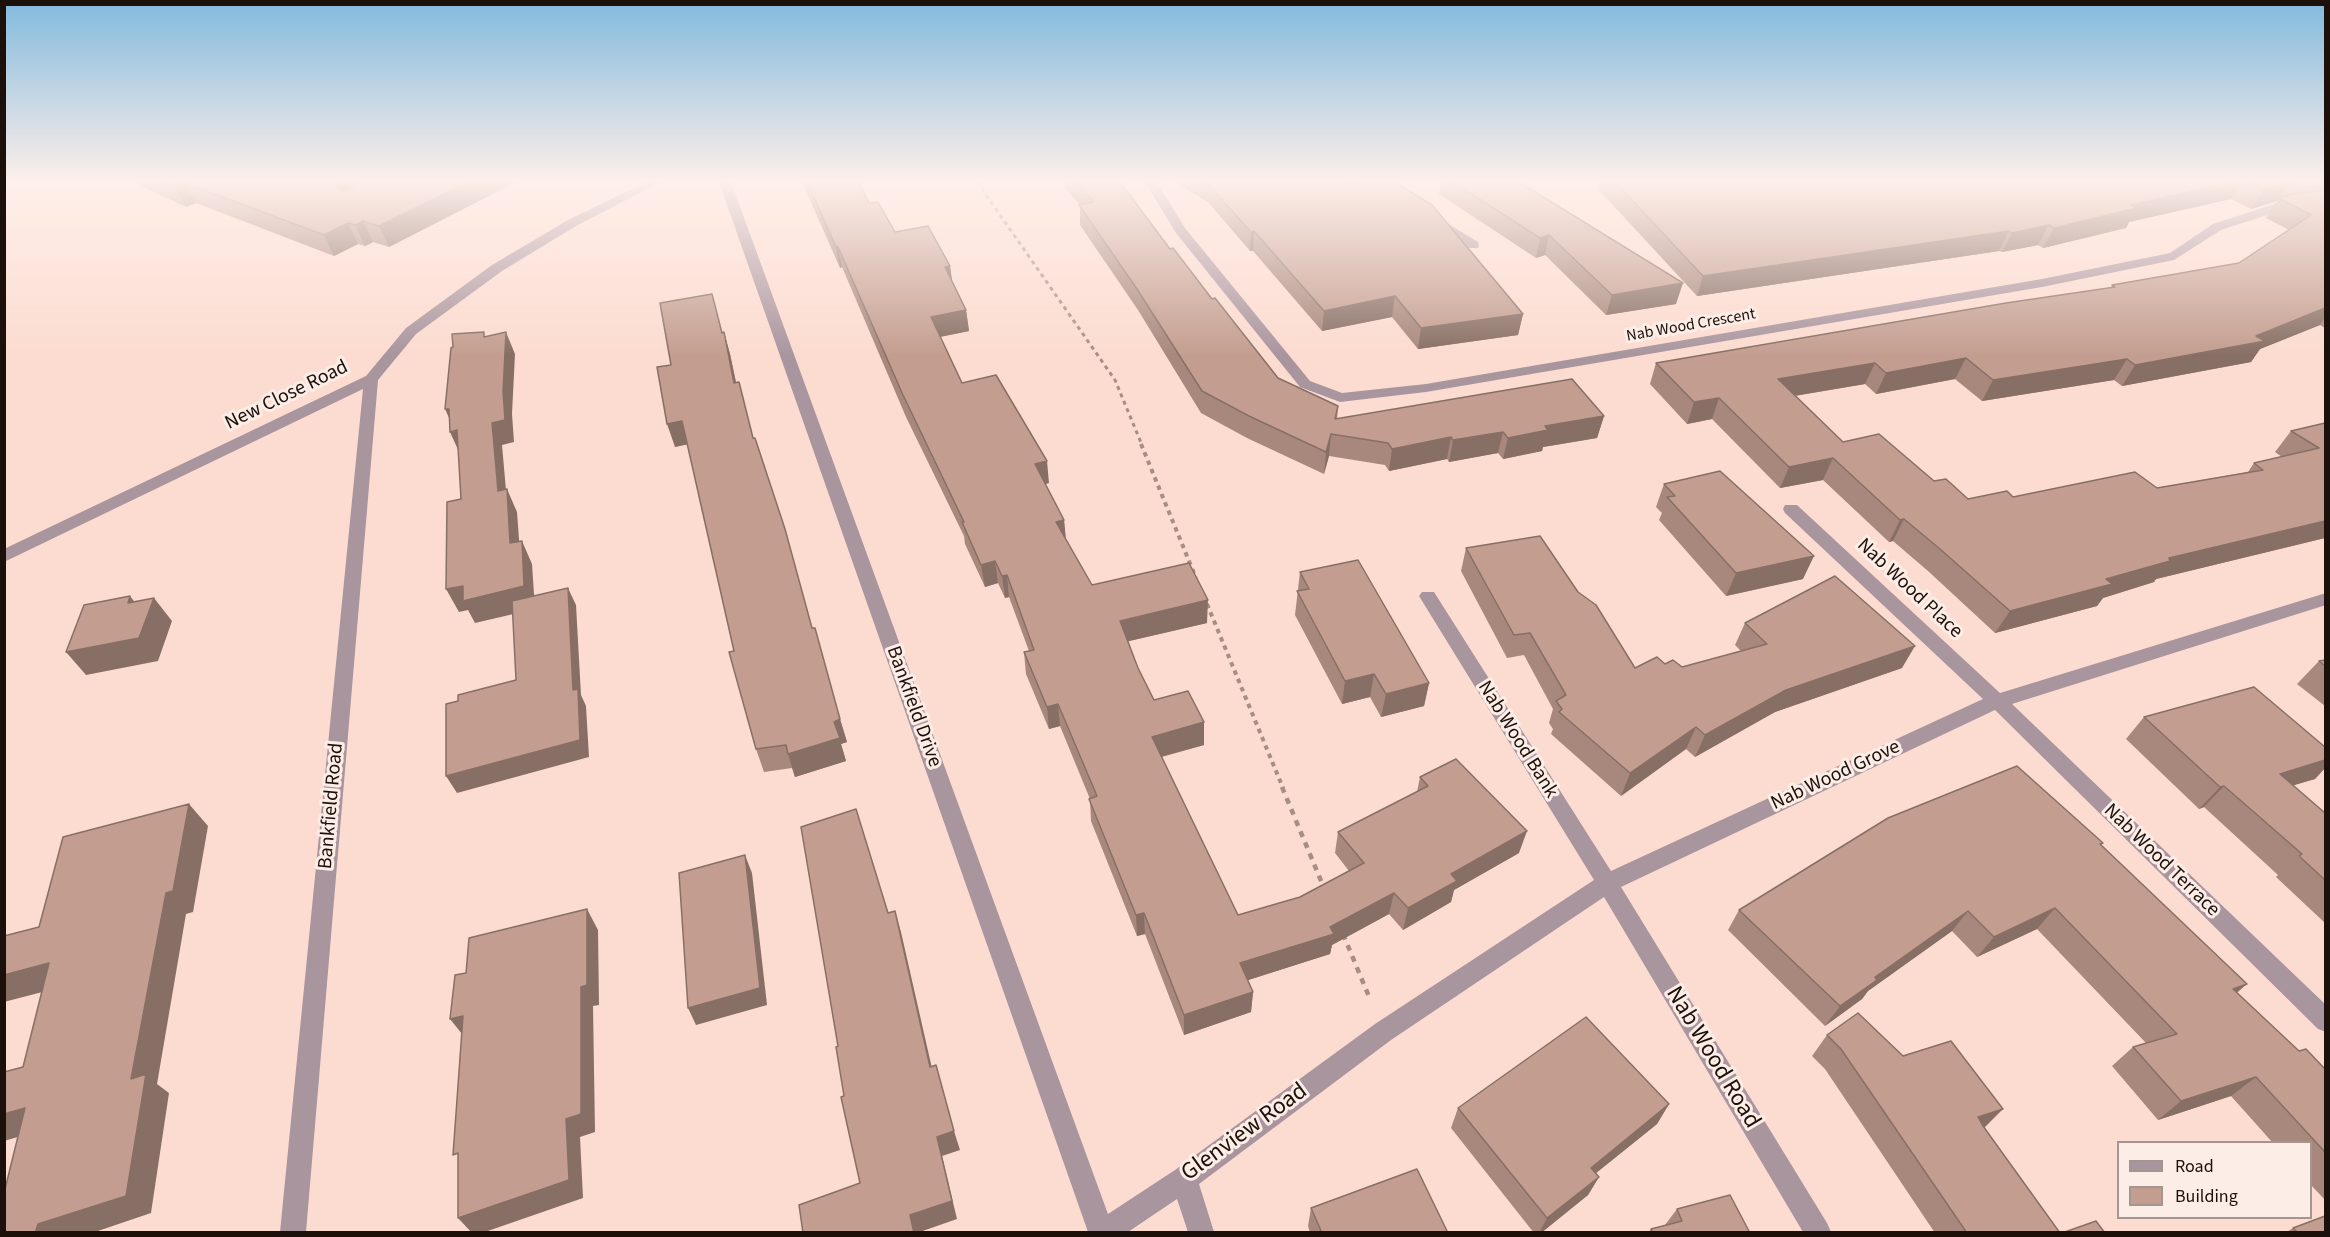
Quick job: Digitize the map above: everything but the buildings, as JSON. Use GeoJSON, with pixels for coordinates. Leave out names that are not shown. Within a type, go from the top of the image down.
{"type":"FeatureCollection","features":[{"type":"Feature","properties":{"kind":"street","name":"New Close Road"},"geometry":{"type":"LineString","coordinates":[[4,556],[371,379],[411,331],[497,268],[545,240]]}},
{"type":"Feature","properties":{"kind":"street","name":"Bankfield Drive"},"geometry":{"type":"LineString","coordinates":[[746,240],[1101,1233]]}},
{"type":"Feature","properties":{"kind":"street","name":"Nab Wood Crescent"},"geometry":{"type":"LineString","coordinates":[[1188,240],[1305,384],[1340,398],[1426,388],[2043,283],[2174,256],[2198,240]]}},
{"type":"Feature","properties":{"kind":"street"},"geometry":{"type":"LineString","coordinates":[[1465,240],[1473,245]]}},
{"type":"Feature","properties":{"kind":"street","name":"Bankfield Road"},"geometry":{"type":"LineString","coordinates":[[293,1233],[371,379]]}},
{"type":"Feature","properties":{"kind":"street","name":"Nab Wood Place"},"geometry":{"type":"LineString","coordinates":[[1791,509],[1997,701]]}},
{"type":"Feature","properties":{"kind":"street","name":"Nab Wood Bank"},"geometry":{"type":"LineString","coordinates":[[1428,596],[1607,884]]}},
{"type":"Feature","properties":{"kind":"street","name":"Nab Wood Grove"},"geometry":{"type":"LineString","coordinates":[[1383,1032],[1607,884],[1997,701],[2325,599]]}},
{"type":"Feature","properties":{"kind":"street","name":"Nab Wood Terrace"},"geometry":{"type":"LineString","coordinates":[[1997,701],[2325,1021]]}},
{"type":"Feature","properties":{"kind":"street","name":"Nab Wood Road"},"geometry":{"type":"LineString","coordinates":[[1607,884],[1818,1233]]}},
{"type":"Feature","properties":{"kind":"street","name":"Glenview Road"},"geometry":{"type":"LineString","coordinates":[[1106,1233],[1184,1179],[1383,1032]]}},
{"type":"Feature","properties":{"kind":"street"},"geometry":{"type":"LineString","coordinates":[[1184,1179],[1201,1233]]}},
{"type":"Feature","properties":{"kind":"path"},"geometry":{"type":"LineString","coordinates":[[1017,240],[1115,380],[1197,579]]}},
{"type":"Feature","properties":{"kind":"path"},"geometry":{"type":"LineString","coordinates":[[1206,601],[1324,888]]}},
{"type":"Feature","properties":{"kind":"path"},"geometry":{"type":"LineString","coordinates":[[1342,933],[1383,1032]]}}]}
